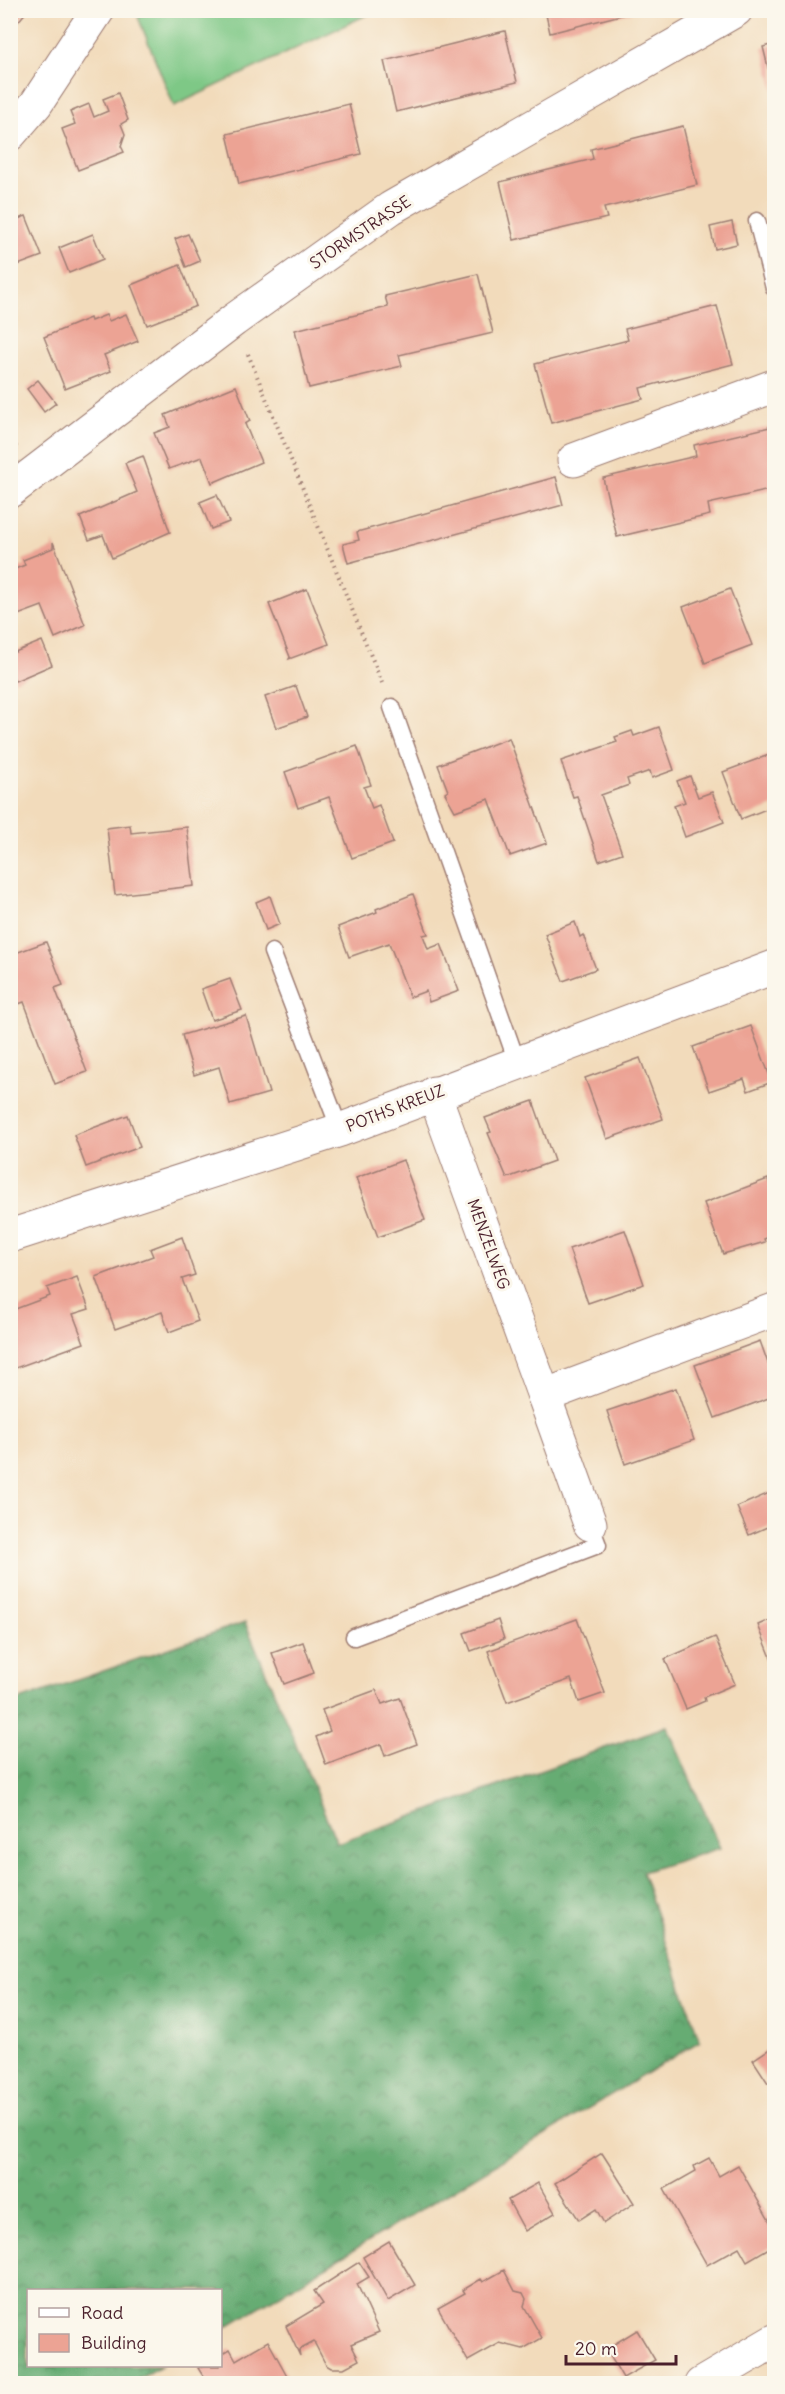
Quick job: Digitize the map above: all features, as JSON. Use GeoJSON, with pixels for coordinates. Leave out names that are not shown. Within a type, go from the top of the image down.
{"type":"FeatureCollection","features":[{"type":"Feature","properties":{"kind":"street"},"geometry":{"type":"LineString","coordinates":[[10,134],[36,104],[98,10]]}},
{"type":"Feature","properties":{"kind":"street","name":"STORMSTRASSE"},"geometry":{"type":"LineString","coordinates":[[10,492],[234,320],[392,208],[736,10]]}},
{"type":"Feature","properties":{"kind":"street"},"geometry":{"type":"LineString","coordinates":[[574,460],[774,386]]}},
{"type":"Feature","properties":{"kind":"street","name":"POTHS KREUZ"},"geometry":{"type":"LineString","coordinates":[[10,1236],[340,1130],[774,967]]}},
{"type":"Feature","properties":{"kind":"street","name":"MENZELWEG"},"geometry":{"type":"LineString","coordinates":[[434,1093],[590,1524]]}},
{"type":"Feature","properties":{"kind":"street"},"geometry":{"type":"LineString","coordinates":[[544,1395],[774,1310]]}},
{"type":"Feature","properties":{"kind":"street"},"geometry":{"type":"LineString","coordinates":[[701,2384],[774,2341]]}},
{"type":"Feature","properties":{"kind":"lane"},"geometry":{"type":"LineString","coordinates":[[757,221],[774,288]]}},
{"type":"Feature","properties":{"kind":"lane"},"geometry":{"type":"LineString","coordinates":[[392,707],[517,1062]]}},
{"type":"Feature","properties":{"kind":"lane"},"geometry":{"type":"LineString","coordinates":[[272,952],[340,1130]]}},
{"type":"Feature","properties":{"kind":"lane"},"geometry":{"type":"LineString","coordinates":[[354,1637],[597,1545],[590,1524]]}},
{"type":"Feature","properties":{"kind":"path"},"geometry":{"type":"LineString","coordinates":[[234,320],[392,707]]}},
{"type":"Feature","properties":{"kind":"green space"},"geometry":{"type":"Polygon","coordinates":[[[153,10],[375,11],[174,106],[138,17],[153,10]]]}},
{"type":"Feature","properties":{"kind":"green space"},"geometry":{"type":"Polygon","coordinates":[[[245,1622],[337,1843],[667,1726],[720,1848],[642,1872],[700,2041],[222,2329],[222,2289],[27,2289],[27,2367],[159,2367],[132,2383],[11,2383],[11,1703],[245,1622]]]}},
{"type":"Feature","properties":{"kind":"building"},"geometry":{"type":"Polygon","coordinates":[[[10,10],[28,10],[10,31],[10,10]]]}},
{"type":"Feature","properties":{"kind":"building"},"geometry":{"type":"Polygon","coordinates":[[[545,10],[637,10],[637,11],[550,33],[545,10]]]}},
{"type":"Feature","properties":{"kind":"building"},"geometry":{"type":"Polygon","coordinates":[[[505,31],[517,82],[396,112],[384,61],[505,31]]]}},
{"type":"Feature","properties":{"kind":"building"},"geometry":{"type":"Polygon","coordinates":[[[774,44],[774,91],[763,47],[774,44]]]}},
{"type":"Feature","properties":{"kind":"building"},"geometry":{"type":"Polygon","coordinates":[[[118,93],[128,120],[121,124],[125,134],[121,146],[124,152],[78,170],[62,129],[75,124],[70,112],[89,104],[94,117],[108,111],[103,99],[118,93]]]}},
{"type":"Feature","properties":{"kind":"building"},"geometry":{"type":"Polygon","coordinates":[[[349,104],[361,154],[239,184],[227,134],[349,104]]]}},
{"type":"Feature","properties":{"kind":"building"},"geometry":{"type":"Polygon","coordinates":[[[683,126],[697,185],[604,208],[607,218],[514,240],[500,182],[593,159],[591,149],[683,126]]]}},
{"type":"Feature","properties":{"kind":"building"},"geometry":{"type":"Polygon","coordinates":[[[26,216],[42,256],[10,268],[10,222],[26,216]]]}},
{"type":"Feature","properties":{"kind":"building"},"geometry":{"type":"Polygon","coordinates":[[[732,222],[737,244],[715,249],[710,227],[732,222]]]}},
{"type":"Feature","properties":{"kind":"building"},"geometry":{"type":"Polygon","coordinates":[[[93,234],[103,259],[69,273],[59,248],[93,234]]]}},
{"type":"Feature","properties":{"kind":"building"},"geometry":{"type":"Polygon","coordinates":[[[188,234],[200,261],[186,267],[175,239],[188,234]]]}},
{"type":"Feature","properties":{"kind":"building"},"geometry":{"type":"Polygon","coordinates":[[[180,265],[196,306],[147,325],[131,285],[180,265]]]}},
{"type":"Feature","properties":{"kind":"building"},"geometry":{"type":"Polygon","coordinates":[[[478,274],[493,333],[399,355],[402,366],[309,388],[295,330],[388,307],[385,296],[478,274]]]}},
{"type":"Feature","properties":{"kind":"building"},"geometry":{"type":"Polygon","coordinates":[[[717,306],[733,364],[640,388],[643,399],[551,423],[535,364],[628,340],[625,329],[717,306]]]}},
{"type":"Feature","properties":{"kind":"building"},"geometry":{"type":"Polygon","coordinates":[[[126,314],[138,341],[104,355],[111,371],[65,389],[44,337],[90,318],[91,321],[106,315],[109,321],[126,314]]]}},
{"type":"Feature","properties":{"kind":"building"},"geometry":{"type":"Polygon","coordinates":[[[38,380],[56,403],[44,412],[27,389],[38,380]]]}},
{"type":"Feature","properties":{"kind":"building"},"geometry":{"type":"Polygon","coordinates":[[[236,386],[250,421],[245,424],[261,462],[212,483],[202,457],[169,469],[154,433],[170,427],[165,415],[236,386]]]}},
{"type":"Feature","properties":{"kind":"building"},"geometry":{"type":"Polygon","coordinates":[[[774,426],[774,489],[708,504],[710,515],[617,537],[603,478],[696,456],[694,445],[774,426]]]}},
{"type":"Feature","properties":{"kind":"building"},"geometry":{"type":"Polygon","coordinates":[[[10,438],[17,446],[10,452],[10,438]]]}},
{"type":"Feature","properties":{"kind":"building"},"geometry":{"type":"Polygon","coordinates":[[[143,456],[170,532],[112,558],[103,535],[89,540],[80,517],[137,492],[125,463],[143,456]]]}},
{"type":"Feature","properties":{"kind":"building"},"geometry":{"type":"Polygon","coordinates":[[[556,477],[563,505],[348,563],[343,544],[359,540],[357,532],[556,477]]]}},
{"type":"Feature","properties":{"kind":"building"},"geometry":{"type":"Polygon","coordinates":[[[217,495],[229,522],[211,529],[200,502],[217,495]]]}},
{"type":"Feature","properties":{"kind":"building"},"geometry":{"type":"Polygon","coordinates":[[[53,542],[85,625],[55,638],[42,606],[10,618],[10,571],[25,565],[23,560],[53,548],[53,542]]]}},
{"type":"Feature","properties":{"kind":"building"},"geometry":{"type":"Polygon","coordinates":[[[307,589],[329,644],[289,659],[269,604],[307,589]]]}},
{"type":"Feature","properties":{"kind":"building"},"geometry":{"type":"Polygon","coordinates":[[[730,589],[752,645],[705,663],[683,607],[730,589]]]}},
{"type":"Feature","properties":{"kind":"building"},"geometry":{"type":"Polygon","coordinates":[[[42,641],[52,665],[15,681],[10,670],[10,654],[42,641]]]}},
{"type":"Feature","properties":{"kind":"building"},"geometry":{"type":"Polygon","coordinates":[[[296,686],[307,717],[276,728],[265,697],[296,686]]]}},
{"type":"Feature","properties":{"kind":"building"},"geometry":{"type":"Polygon","coordinates":[[[659,727],[674,770],[652,778],[650,771],[627,779],[629,785],[601,795],[622,853],[599,861],[577,796],[573,797],[561,761],[617,742],[615,737],[632,731],[634,736],[659,727]]]}},
{"type":"Feature","properties":{"kind":"building"},"geometry":{"type":"Polygon","coordinates":[[[509,738],[547,843],[510,856],[489,799],[455,811],[445,793],[448,791],[438,765],[509,738]]]}},
{"type":"Feature","properties":{"kind":"building"},"geometry":{"type":"Polygon","coordinates":[[[357,746],[371,785],[364,787],[372,808],[379,805],[393,843],[352,858],[329,797],[298,808],[285,772],[357,746]]]}},
{"type":"Feature","properties":{"kind":"building"},"geometry":{"type":"Polygon","coordinates":[[[774,753],[774,806],[741,819],[723,772],[774,753]]]}},
{"type":"Feature","properties":{"kind":"building"},"geometry":{"type":"Polygon","coordinates":[[[690,776],[698,797],[712,792],[724,822],[685,837],[674,806],[685,802],[677,781],[690,776]]]}},
{"type":"Feature","properties":{"kind":"building"},"geometry":{"type":"Polygon","coordinates":[[[130,825],[131,833],[187,827],[194,886],[115,895],[107,828],[130,825]]]}},
{"type":"Feature","properties":{"kind":"building"},"geometry":{"type":"Polygon","coordinates":[[[413,894],[428,934],[423,935],[428,949],[441,944],[459,991],[429,1002],[426,991],[410,997],[389,943],[349,957],[338,927],[377,912],[376,909],[413,894]]]}},
{"type":"Feature","properties":{"kind":"building"},"geometry":{"type":"Polygon","coordinates":[[[270,896],[280,924],[266,930],[256,902],[270,896]]]}},
{"type":"Feature","properties":{"kind":"building"},"geometry":{"type":"Polygon","coordinates":[[[575,922],[580,937],[583,935],[596,969],[563,981],[545,934],[575,922]]]}},
{"type":"Feature","properties":{"kind":"building"},"geometry":{"type":"Polygon","coordinates":[[[46,942],[63,985],[55,988],[87,1072],[55,1084],[24,1002],[10,1007],[10,955],[46,942]]]}},
{"type":"Feature","properties":{"kind":"building"},"geometry":{"type":"Polygon","coordinates":[[[230,979],[242,1010],[212,1020],[201,989],[230,979]]]}},
{"type":"Feature","properties":{"kind":"building"},"geometry":{"type":"Polygon","coordinates":[[[246,1016],[269,1093],[230,1104],[219,1067],[194,1075],[182,1035],[246,1016]]]}},
{"type":"Feature","properties":{"kind":"building"},"geometry":{"type":"Polygon","coordinates":[[[751,1026],[772,1082],[748,1091],[744,1079],[709,1091],[693,1047],[751,1026]]]}},
{"type":"Feature","properties":{"kind":"building"},"geometry":{"type":"Polygon","coordinates":[[[640,1058],[663,1119],[607,1139],[585,1078],[640,1058]]]}},
{"type":"Feature","properties":{"kind":"building"},"geometry":{"type":"Polygon","coordinates":[[[533,1101],[554,1161],[507,1178],[488,1133],[491,1132],[485,1118],[533,1101]]]}},
{"type":"Feature","properties":{"kind":"building"},"geometry":{"type":"Polygon","coordinates":[[[128,1115],[140,1147],[86,1167],[74,1135],[128,1115]]]}},
{"type":"Feature","properties":{"kind":"building"},"geometry":{"type":"Polygon","coordinates":[[[403,1160],[425,1220],[378,1237],[356,1178],[403,1160]]]}},
{"type":"Feature","properties":{"kind":"building"},"geometry":{"type":"Polygon","coordinates":[[[768,1179],[774,1197],[774,1235],[764,1239],[765,1242],[723,1254],[704,1203],[768,1179]]]}},
{"type":"Feature","properties":{"kind":"building"},"geometry":{"type":"Polygon","coordinates":[[[625,1230],[644,1284],[588,1303],[569,1249],[625,1230]]]}},
{"type":"Feature","properties":{"kind":"building"},"geometry":{"type":"Polygon","coordinates":[[[182,1237],[195,1275],[182,1279],[198,1321],[169,1332],[162,1312],[115,1329],[96,1277],[153,1256],[150,1249],[182,1237]]]}},
{"type":"Feature","properties":{"kind":"building"},"geometry":{"type":"Polygon","coordinates":[[[77,1277],[89,1309],[73,1314],[84,1343],[10,1370],[10,1311],[50,1296],[47,1288],[77,1277]]]}},
{"type":"Feature","properties":{"kind":"building"},"geometry":{"type":"Polygon","coordinates":[[[760,1341],[774,1380],[774,1396],[715,1418],[695,1365],[760,1341]]]}},
{"type":"Feature","properties":{"kind":"building"},"geometry":{"type":"Polygon","coordinates":[[[676,1388],[694,1440],[625,1464],[607,1411],[676,1388]]]}},
{"type":"Feature","properties":{"kind":"building"},"geometry":{"type":"Polygon","coordinates":[[[774,1491],[774,1524],[749,1535],[737,1507],[774,1491]]]}},
{"type":"Feature","properties":{"kind":"building"},"geometry":{"type":"Polygon","coordinates":[[[774,1618],[774,1665],[758,1625],[774,1618]]]}},
{"type":"Feature","properties":{"kind":"building"},"geometry":{"type":"Polygon","coordinates":[[[577,1619],[605,1693],[579,1702],[571,1679],[507,1702],[488,1651],[577,1619]]]}},
{"type":"Feature","properties":{"kind":"building"},"geometry":{"type":"Polygon","coordinates":[[[498,1620],[504,1639],[471,1651],[464,1633],[498,1620]]]}},
{"type":"Feature","properties":{"kind":"building"},"geometry":{"type":"Polygon","coordinates":[[[715,1637],[735,1684],[704,1697],[705,1701],[686,1709],[665,1659],[715,1637]]]}},
{"type":"Feature","properties":{"kind":"building"},"geometry":{"type":"Polygon","coordinates":[[[303,1642],[314,1673],[284,1684],[272,1653],[303,1642]]]}},
{"type":"Feature","properties":{"kind":"building"},"geometry":{"type":"Polygon","coordinates":[[[376,1690],[382,1704],[400,1698],[417,1744],[385,1756],[381,1744],[326,1765],[316,1737],[330,1731],[322,1710],[376,1690]]]}},
{"type":"Feature","properties":{"kind":"building"},"geometry":{"type":"Polygon","coordinates":[[[774,2046],[774,2079],[768,2083],[753,2060],[774,2046]]]}},
{"type":"Feature","properties":{"kind":"building"},"geometry":{"type":"Polygon","coordinates":[[[602,2153],[634,2203],[604,2223],[596,2209],[579,2220],[555,2183],[602,2153]]]}},
{"type":"Feature","properties":{"kind":"building"},"geometry":{"type":"Polygon","coordinates":[[[709,2158],[719,2176],[738,2165],[774,2229],[774,2245],[747,2261],[739,2247],[707,2265],[664,2189],[696,2171],[694,2166],[709,2158]]]}},
{"type":"Feature","properties":{"kind":"building"},"geometry":{"type":"Polygon","coordinates":[[[538,2183],[555,2213],[525,2231],[508,2200],[538,2183]]]}},
{"type":"Feature","properties":{"kind":"building"},"geometry":{"type":"Polygon","coordinates":[[[389,2241],[415,2285],[388,2301],[363,2257],[389,2241]]]}},
{"type":"Feature","properties":{"kind":"building"},"geometry":{"type":"Polygon","coordinates":[[[359,2262],[369,2277],[357,2284],[379,2332],[351,2344],[359,2360],[344,2368],[331,2368],[326,2365],[314,2342],[299,2350],[300,2356],[286,2326],[323,2304],[314,2291],[359,2262]]]}},
{"type":"Feature","properties":{"kind":"building"},"geometry":{"type":"Polygon","coordinates":[[[504,2270],[515,2291],[523,2293],[526,2299],[524,2306],[542,2338],[523,2349],[500,2343],[468,2361],[438,2308],[465,2293],[463,2290],[481,2279],[483,2282],[504,2270]]]}},
{"type":"Feature","properties":{"kind":"building"},"geometry":{"type":"Polygon","coordinates":[[[637,2330],[655,2360],[623,2378],[606,2349],[637,2330]]]}},
{"type":"Feature","properties":{"kind":"building"},"geometry":{"type":"Polygon","coordinates":[[[268,2341],[290,2381],[287,2384],[208,2384],[198,2368],[222,2367],[222,2354],[230,2349],[236,2360],[268,2341]]]}}]}
